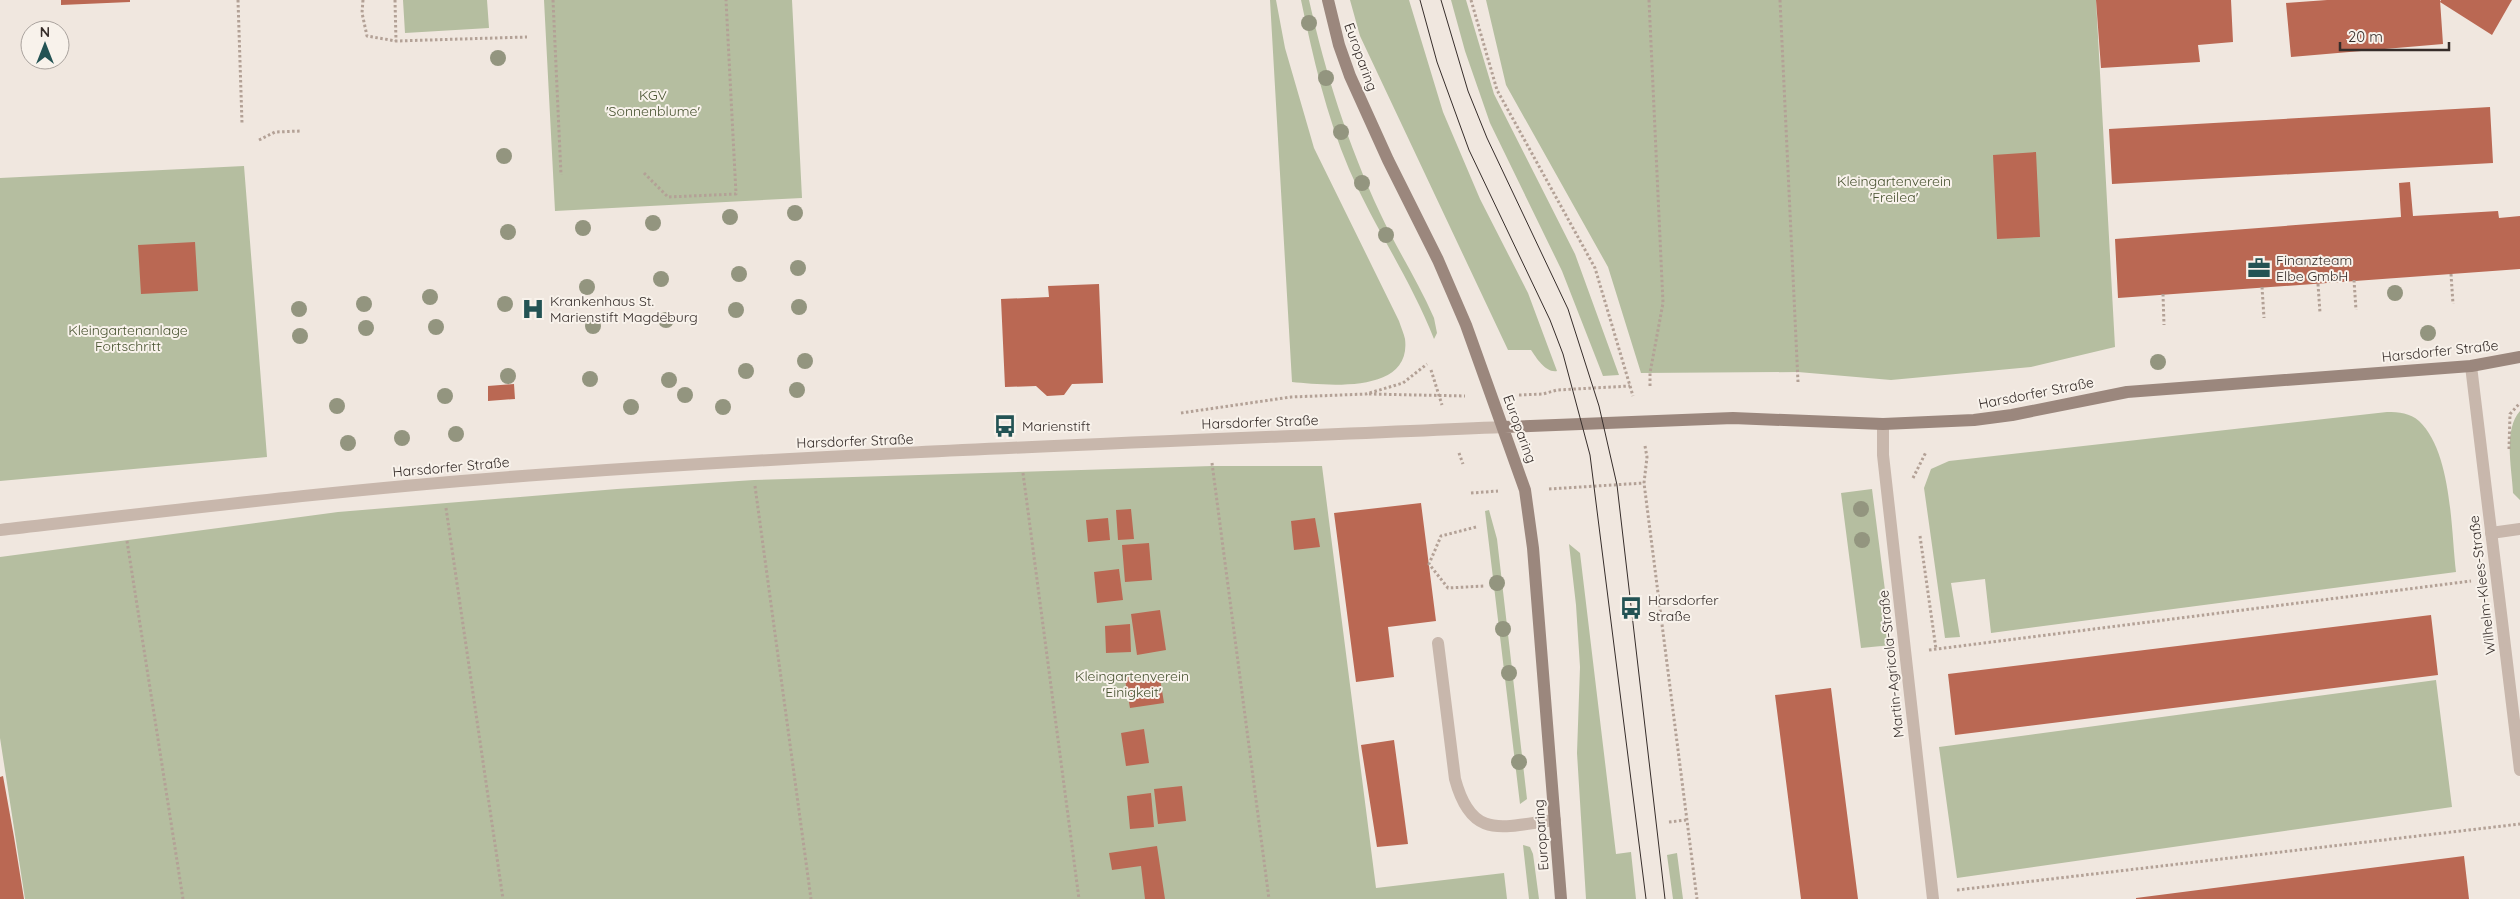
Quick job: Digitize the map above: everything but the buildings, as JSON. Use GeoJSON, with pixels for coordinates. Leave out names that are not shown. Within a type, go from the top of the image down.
{"type":"FeatureCollection","features":[{"type":"Feature","properties":{"kind":"street","name":"Europaring"},"geometry":{"type":"LineString","coordinates":[[1328,0],[1350,76],[1388,160],[1438,260],[1466,325],[1525,490],[1533,548],[1561,899]]}},
{"type":"Feature","properties":{"kind":"street","name":"Harsdorfer Straße"},"geometry":{"type":"LineString","coordinates":[[0,530],[289,496],[607,470],[752,461],[1733,418],[1883,424],[1998,417],[2127,392],[2471,366],[2520,357]]}},
{"type":"Feature","properties":{"kind":"street","name":"Wilhelm-Klees-Straße"},"geometry":{"type":"LineString","coordinates":[[2471,366],[2520,770]]}},
{"type":"Feature","properties":{"kind":"street","name":"Martin-Agricola-Straße"},"geometry":{"type":"LineString","coordinates":[[1883,424],[1883,456],[1933,896]]}},
{"type":"Feature","properties":{"kind":"street"},"geometry":{"type":"LineString","coordinates":[[2491,533],[2520,529]]}},
{"type":"Feature","properties":{"kind":"street"},"geometry":{"type":"LineString","coordinates":[[1438,643],[1455,779],[1461,800],[1475,819],[1487,826],[1555,820]]}},
{"type":"Feature","properties":{"kind":"path"},"geometry":{"type":"LineString","coordinates":[[238,0],[242,123]]}},
{"type":"Feature","properties":{"kind":"path"},"geometry":{"type":"LineString","coordinates":[[363,0],[362,13],[367,36],[396,41],[527,37]]}},
{"type":"Feature","properties":{"kind":"path"},"geometry":{"type":"LineString","coordinates":[[394,0],[396,41]]}},
{"type":"Feature","properties":{"kind":"path"},"geometry":{"type":"LineString","coordinates":[[553,0],[561,175]]}},
{"type":"Feature","properties":{"kind":"path"},"geometry":{"type":"LineString","coordinates":[[644,173],[668,197],[736,194],[726,0]]}},
{"type":"Feature","properties":{"kind":"path"},"geometry":{"type":"LineString","coordinates":[[1471,0],[1498,90],[1595,268],[1634,400]]}},
{"type":"Feature","properties":{"kind":"path"},"geometry":{"type":"LineString","coordinates":[[1649,0],[1664,303],[1650,374],[1650,386]]}},
{"type":"Feature","properties":{"kind":"path"},"geometry":{"type":"LineString","coordinates":[[1780,0],[1798,382]]}},
{"type":"Feature","properties":{"kind":"path"},"geometry":{"type":"LineString","coordinates":[[259,140],[275,132],[302,131]]}},
{"type":"Feature","properties":{"kind":"path"},"geometry":{"type":"LineString","coordinates":[[2451,274],[2453,304]]}},
{"type":"Feature","properties":{"kind":"path"},"geometry":{"type":"LineString","coordinates":[[2354,280],[2356,310]]}},
{"type":"Feature","properties":{"kind":"path"},"geometry":{"type":"LineString","coordinates":[[2318,284],[2320,313]]}},
{"type":"Feature","properties":{"kind":"path"},"geometry":{"type":"LineString","coordinates":[[2262,287],[2264,318]]}},
{"type":"Feature","properties":{"kind":"path"},"geometry":{"type":"LineString","coordinates":[[2163,294],[2164,326]]}},
{"type":"Feature","properties":{"kind":"path","name":"Harsdorfer Straße"},"geometry":{"type":"LineString","coordinates":[[1178,414],[1291,397],[1366,394],[1403,383],[1427,364]]}},
{"type":"Feature","properties":{"kind":"path"},"geometry":{"type":"LineString","coordinates":[[1556,390],[1630,386]]}},
{"type":"Feature","properties":{"kind":"path"},"geometry":{"type":"LineString","coordinates":[[1646,448],[1647,457],[1644,483],[1697,899]]}},
{"type":"Feature","properties":{"kind":"path"},"geometry":{"type":"LineString","coordinates":[[1914,488],[1912,478],[1926,452]]}},
{"type":"Feature","properties":{"kind":"path"},"geometry":{"type":"LineString","coordinates":[[1212,466],[1269,899]]}},
{"type":"Feature","properties":{"kind":"path"},"geometry":{"type":"LineString","coordinates":[[1023,472],[1078,899]]}},
{"type":"Feature","properties":{"kind":"path"},"geometry":{"type":"LineString","coordinates":[[754,480],[812,899]]}},
{"type":"Feature","properties":{"kind":"path"},"geometry":{"type":"LineString","coordinates":[[1471,492],[1644,483]]}},
{"type":"Feature","properties":{"kind":"path"},"geometry":{"type":"LineString","coordinates":[[445,503],[503,899]]}},
{"type":"Feature","properties":{"kind":"path"},"geometry":{"type":"LineString","coordinates":[[1476,526],[1441,536],[1429,564],[1448,588],[1484,586]]}},
{"type":"Feature","properties":{"kind":"path"},"geometry":{"type":"LineString","coordinates":[[1920,535],[1936,649]]}},
{"type":"Feature","properties":{"kind":"path"},"geometry":{"type":"LineString","coordinates":[[127,540],[183,899]]}},
{"type":"Feature","properties":{"kind":"path"},"geometry":{"type":"LineString","coordinates":[[1904,653],[2497,578]]}},
{"type":"Feature","properties":{"kind":"path"},"geometry":{"type":"LineString","coordinates":[[1670,822],[1686,820]]}},
{"type":"Feature","properties":{"kind":"path"},"geometry":{"type":"LineString","coordinates":[[1933,896],[2520,824]]}},
{"type":"Feature","properties":{"kind":"green space"},"geometry":{"type":"Polygon","coordinates":[[[403,0],[487,0],[489,28],[405,33],[403,0]]]}},
{"type":"Feature","properties":{"kind":"green space","name":"KGV 'Sonnenblume'"},"geometry":{"type":"Polygon","coordinates":[[[544,0],[792,0],[802,198],[555,211],[544,0]]]}},
{"type":"Feature","properties":{"kind":"green space"},"geometry":{"type":"Polygon","coordinates":[[[1270,0],[1276,0],[1285,48],[1314,148],[1399,321],[1405,339],[1404,357],[1395,370],[1381,378],[1364,383],[1325,384],[1292,382],[1270,0]]]}},
{"type":"Feature","properties":{"kind":"green space"},"geometry":{"type":"Polygon","coordinates":[[[1301,0],[1309,0],[1338,108],[1368,187],[1434,318],[1437,333],[1434,339],[1415,296],[1359,191],[1341,149],[1321,86],[1301,0]]]}},
{"type":"Feature","properties":{"kind":"green space"},"geometry":{"type":"Polygon","coordinates":[[[1350,0],[1409,0],[1443,112],[1480,199],[1528,293],[1557,371],[1546,368],[1531,350],[1508,350],[1360,36],[1350,0]]]}},
{"type":"Feature","properties":{"kind":"green space"},"geometry":{"type":"Polygon","coordinates":[[[1451,0],[1466,0],[1494,94],[1575,254],[1619,375],[1603,376],[1562,271],[1490,123],[1465,51],[1451,0]]]}},
{"type":"Feature","properties":{"kind":"green space","name":"Kleingartenverein 'Freilea'"},"geometry":{"type":"Polygon","coordinates":[[[1486,0],[2096,0],[2115,347],[2031,367],[1891,380],[1798,372],[1641,373],[1608,267],[1506,85],[1486,0]]]}},
{"type":"Feature","properties":{"kind":"green space","name":"Kleingartenanlage Fortschritt"},"geometry":{"type":"Polygon","coordinates":[[[244,166],[267,457],[0,481],[0,178],[244,166]]]}},
{"type":"Feature","properties":{"kind":"green space"},"geometry":{"type":"Polygon","coordinates":[[[2520,411],[2520,500],[2513,493],[2510,439],[2515,419],[2520,411]]]}},
{"type":"Feature","properties":{"kind":"green space"},"geometry":{"type":"Polygon","coordinates":[[[2387,412],[2412,416],[2419,421],[2430,435],[2438,452],[2448,492],[2456,572],[1991,633],[1985,579],[1951,583],[1960,637],[1945,638],[1924,488],[1931,469],[1949,461],[2387,412]]]}},
{"type":"Feature","properties":{"kind":"green space","name":"Kleingartenverein 'Einigkeit'"},"geometry":{"type":"Polygon","coordinates":[[[1212,466],[1322,466],[1376,888],[1504,873],[1507,899],[25,899],[0,738],[0,557],[338,512],[617,489],[754,480],[1212,466]]]}},
{"type":"Feature","properties":{"kind":"green space"},"geometry":{"type":"Polygon","coordinates":[[[1872,489],[1892,645],[1861,648],[1841,493],[1872,489]]]}},
{"type":"Feature","properties":{"kind":"green space"},"geometry":{"type":"Polygon","coordinates":[[[1489,510],[1497,539],[1527,799],[1520,804],[1485,511],[1489,510]]]}},
{"type":"Feature","properties":{"kind":"green space"},"geometry":{"type":"Polygon","coordinates":[[[1569,544],[1580,553],[1616,854],[1631,852],[1636,899],[1586,899],[1577,753],[1580,667],[1576,605],[1569,544]]]}},
{"type":"Feature","properties":{"kind":"green space"},"geometry":{"type":"Polygon","coordinates":[[[2436,680],[2452,807],[1957,878],[1939,747],[2436,680]]]}},
{"type":"Feature","properties":{"kind":"green space"},"geometry":{"type":"Polygon","coordinates":[[[1523,845],[1530,847],[1533,854],[1539,899],[1529,899],[1523,845]]]}},
{"type":"Feature","properties":{"kind":"green space"},"geometry":{"type":"Polygon","coordinates":[[[1677,853],[1683,899],[1673,899],[1667,855],[1677,853]]]}},
{"type":"Feature","properties":{"kind":"tram line"},"geometry":{"type":"LineString","coordinates":[[1420,0],[1437,62],[1469,150],[1550,320],[1563,354],[1590,455],[1646,899]]}},
{"type":"Feature","properties":{"kind":"tram line"},"geometry":{"type":"LineString","coordinates":[[1441,0],[1468,91],[1487,138],[1568,309],[1599,406],[1617,485],[1665,899]]}},
{"type":"Feature","properties":{"kind":"place","name":"Finanzteam Elbe GmbH"},"geometry":{"type":"Point","coordinates":[2259,268]}},
{"type":"Feature","properties":{"kind":"place","name":"Krankenhaus St. Marienstift Magdeburg"},"geometry":{"type":"Point","coordinates":[533,309]}},
{"type":"Feature","properties":{"kind":"place","name":"Marienstift"},"geometry":{"type":"Point","coordinates":[1005,426]}},
{"type":"Feature","properties":{"kind":"place","name":"Harsdorfer Straße"},"geometry":{"type":"Point","coordinates":[1631,608]}}]}
